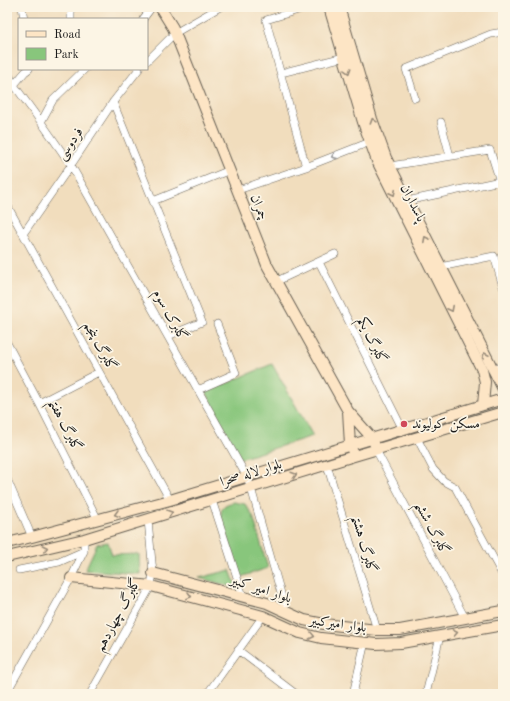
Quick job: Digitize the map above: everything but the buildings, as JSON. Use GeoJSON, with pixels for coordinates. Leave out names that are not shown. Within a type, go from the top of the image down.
{"type":"FeatureCollection","features":[{"type":"Feature","properties":{"kind":"main road","name":"چمران"},"geometry":{"type":"LineString","coordinates":[[160,7],[173,28],[267,265],[348,410],[372,438],[376,450]]}},
{"type":"Feature","properties":{"kind":"main road","name":"پاسداران"},"geometry":{"type":"LineString","coordinates":[[329,7],[377,161],[503,390]]}},
{"type":"Feature","properties":{"kind":"main road","name":"پاسداران"},"geometry":{"type":"LineString","coordinates":[[341,8],[376,132],[386,158],[407,201],[482,370],[485,382],[483,405]]}},
{"type":"Feature","properties":{"kind":"main road","name":"بلوار لاله صحرا"},"geometry":{"type":"LineString","coordinates":[[7,543],[32,538],[170,500],[503,399]]}},
{"type":"Feature","properties":{"kind":"main road","name":"چمران"},"geometry":{"type":"LineString","coordinates":[[348,410],[350,445],[354,456]]}},
{"type":"Feature","properties":{"kind":"main road","name":"بلوار لاله صحرا"},"geometry":{"type":"LineString","coordinates":[[7,557],[84,539],[503,412]]}},
{"type":"Feature","properties":{"kind":"main road","name":"بلوار امیر کبیر"},"geometry":{"type":"LineString","coordinates":[[153,573],[267,603],[304,620],[324,624],[376,630],[400,630],[503,611]]}},
{"type":"Feature","properties":{"kind":"main road","name":"بلوار امیرکبیر"},"geometry":{"type":"LineString","coordinates":[[71,578],[151,586],[262,616],[300,632],[321,638],[376,644],[401,643],[503,625]]}},
{"type":"Feature","properties":{"kind":"main road"},"geometry":{"type":"LineString","coordinates":[[400,630],[401,643]]}},
{"type":"Feature","properties":{"kind":"street"},"geometry":{"type":"LineString","coordinates":[[22,7],[24,18]]}},
{"type":"Feature","properties":{"kind":"street"},"geometry":{"type":"LineString","coordinates":[[70,7],[71,18]]}},
{"type":"Feature","properties":{"kind":"street"},"geometry":{"type":"LineString","coordinates":[[144,18],[152,7]]}},
{"type":"Feature","properties":{"kind":"street"},"geometry":{"type":"LineString","coordinates":[[148,60],[175,33],[220,7]]}},
{"type":"Feature","properties":{"kind":"street"},"geometry":{"type":"LineString","coordinates":[[306,167],[266,20],[308,7]]}},
{"type":"Feature","properties":{"kind":"street"},"geometry":{"type":"LineString","coordinates":[[415,98],[406,69],[491,34],[503,32]]}},
{"type":"Feature","properties":{"kind":"street"},"geometry":{"type":"LineString","coordinates":[[281,74],[344,57]]}},
{"type":"Feature","properties":{"kind":"street"},"geometry":{"type":"LineString","coordinates":[[14,85],[27,70]]}},
{"type":"Feature","properties":{"kind":"street"},"geometry":{"type":"LineString","coordinates":[[41,122],[53,100],[84,70]]}},
{"type":"Feature","properties":{"kind":"street","name":"فردوسی"},"geometry":{"type":"LineString","coordinates":[[23,234],[113,102],[138,70]]}},
{"type":"Feature","properties":{"kind":"street","name":"گلبرک سوم"},"geometry":{"type":"LineString","coordinates":[[7,71],[14,85],[71,165],[247,477],[286,611]]}},
{"type":"Feature","properties":{"kind":"street"},"geometry":{"type":"LineString","coordinates":[[113,102],[202,322],[168,336]]}},
{"type":"Feature","properties":{"kind":"street"},"geometry":{"type":"LineString","coordinates":[[441,122],[450,156]]}},
{"type":"Feature","properties":{"kind":"street"},"geometry":{"type":"LineString","coordinates":[[238,190],[306,167],[370,142]]}},
{"type":"Feature","properties":{"kind":"street"},"geometry":{"type":"LineString","coordinates":[[390,166],[490,150],[503,191]]}},
{"type":"Feature","properties":{"kind":"street"},"geometry":{"type":"LineString","coordinates":[[153,201],[230,170]]}},
{"type":"Feature","properties":{"kind":"street"},"geometry":{"type":"LineString","coordinates":[[407,201],[500,181]]}},
{"type":"Feature","properties":{"kind":"street","name":"گلبرگ پنجم"},"geometry":{"type":"LineString","coordinates":[[7,205],[170,500]]}},
{"type":"Feature","properties":{"kind":"street"},"geometry":{"type":"LineString","coordinates":[[277,281],[335,254]]}},
{"type":"Feature","properties":{"kind":"street"},"geometry":{"type":"LineString","coordinates":[[436,269],[494,256],[503,286]]}},
{"type":"Feature","properties":{"kind":"street","name":"گلبرگ یکم"},"geometry":{"type":"LineString","coordinates":[[319,262],[403,430]]}},
{"type":"Feature","properties":{"kind":"street"},"geometry":{"type":"LineString","coordinates":[[198,390],[236,373],[217,324]]}},
{"type":"Feature","properties":{"kind":"street","name":"گلبرگ هفتم"},"geometry":{"type":"LineString","coordinates":[[7,343],[98,520]]}},
{"type":"Feature","properties":{"kind":"street"},"geometry":{"type":"LineString","coordinates":[[492,370],[503,366]]}},
{"type":"Feature","properties":{"kind":"street"},"geometry":{"type":"LineString","coordinates":[[39,403],[99,372]]}},
{"type":"Feature","properties":{"kind":"street"},"geometry":{"type":"LineString","coordinates":[[417,438],[433,468],[444,482],[455,486],[503,576]]}},
{"type":"Feature","properties":{"kind":"street","name":"گلبرگ ششم"},"geometry":{"type":"LineString","coordinates":[[376,450],[464,618]]}},
{"type":"Feature","properties":{"kind":"street","name":"گلبرگ هشتم"},"geometry":{"type":"LineString","coordinates":[[328,465],[376,630]]}},
{"type":"Feature","properties":{"kind":"street"},"geometry":{"type":"LineString","coordinates":[[7,479],[32,538]]}},
{"type":"Feature","properties":{"kind":"street"},"geometry":{"type":"LineString","coordinates":[[212,500],[243,596]]}},
{"type":"Feature","properties":{"kind":"street","name":"گلبرگ چهاردهم"},"geometry":{"type":"LineString","coordinates":[[90,694],[151,586],[153,573],[148,520]]}},
{"type":"Feature","properties":{"kind":"street"},"geometry":{"type":"LineString","coordinates":[[7,692],[71,578],[84,551],[84,539]]}},
{"type":"Feature","properties":{"kind":"street"},"geometry":{"type":"LineString","coordinates":[[19,570],[59,562],[84,551]]}},
{"type":"Feature","properties":{"kind":"street"},"geometry":{"type":"LineString","coordinates":[[207,694],[262,616]]}},
{"type":"Feature","properties":{"kind":"street"},"geometry":{"type":"LineString","coordinates":[[426,694],[440,636]]}},
{"type":"Feature","properties":{"kind":"street"},"geometry":{"type":"LineString","coordinates":[[353,694],[365,642]]}},
{"type":"Feature","properties":{"kind":"street"},"geometry":{"type":"LineString","coordinates":[[238,650],[296,694]]}},
{"type":"Feature","properties":{"kind":"green space"},"geometry":{"type":"Polygon","coordinates":[[[272,364],[313,436],[240,459],[206,392],[272,364]]]}},
{"type":"Feature","properties":{"kind":"green space"},"geometry":{"type":"Polygon","coordinates":[[[234,502],[245,504],[253,516],[268,568],[241,577],[221,518],[221,511],[223,507],[234,502]]]}},
{"type":"Feature","properties":{"kind":"green space"},"geometry":{"type":"Polygon","coordinates":[[[108,542],[112,555],[139,554],[140,574],[85,570],[97,544],[108,542]]]}},
{"type":"Feature","properties":{"kind":"green space"},"geometry":{"type":"Polygon","coordinates":[[[230,570],[237,588],[199,578],[230,570]]]}},
{"type":"Feature","properties":{"kind":"place","name":"مسکن کولیوند"},"geometry":{"type":"Point","coordinates":[404,424]}}]}
